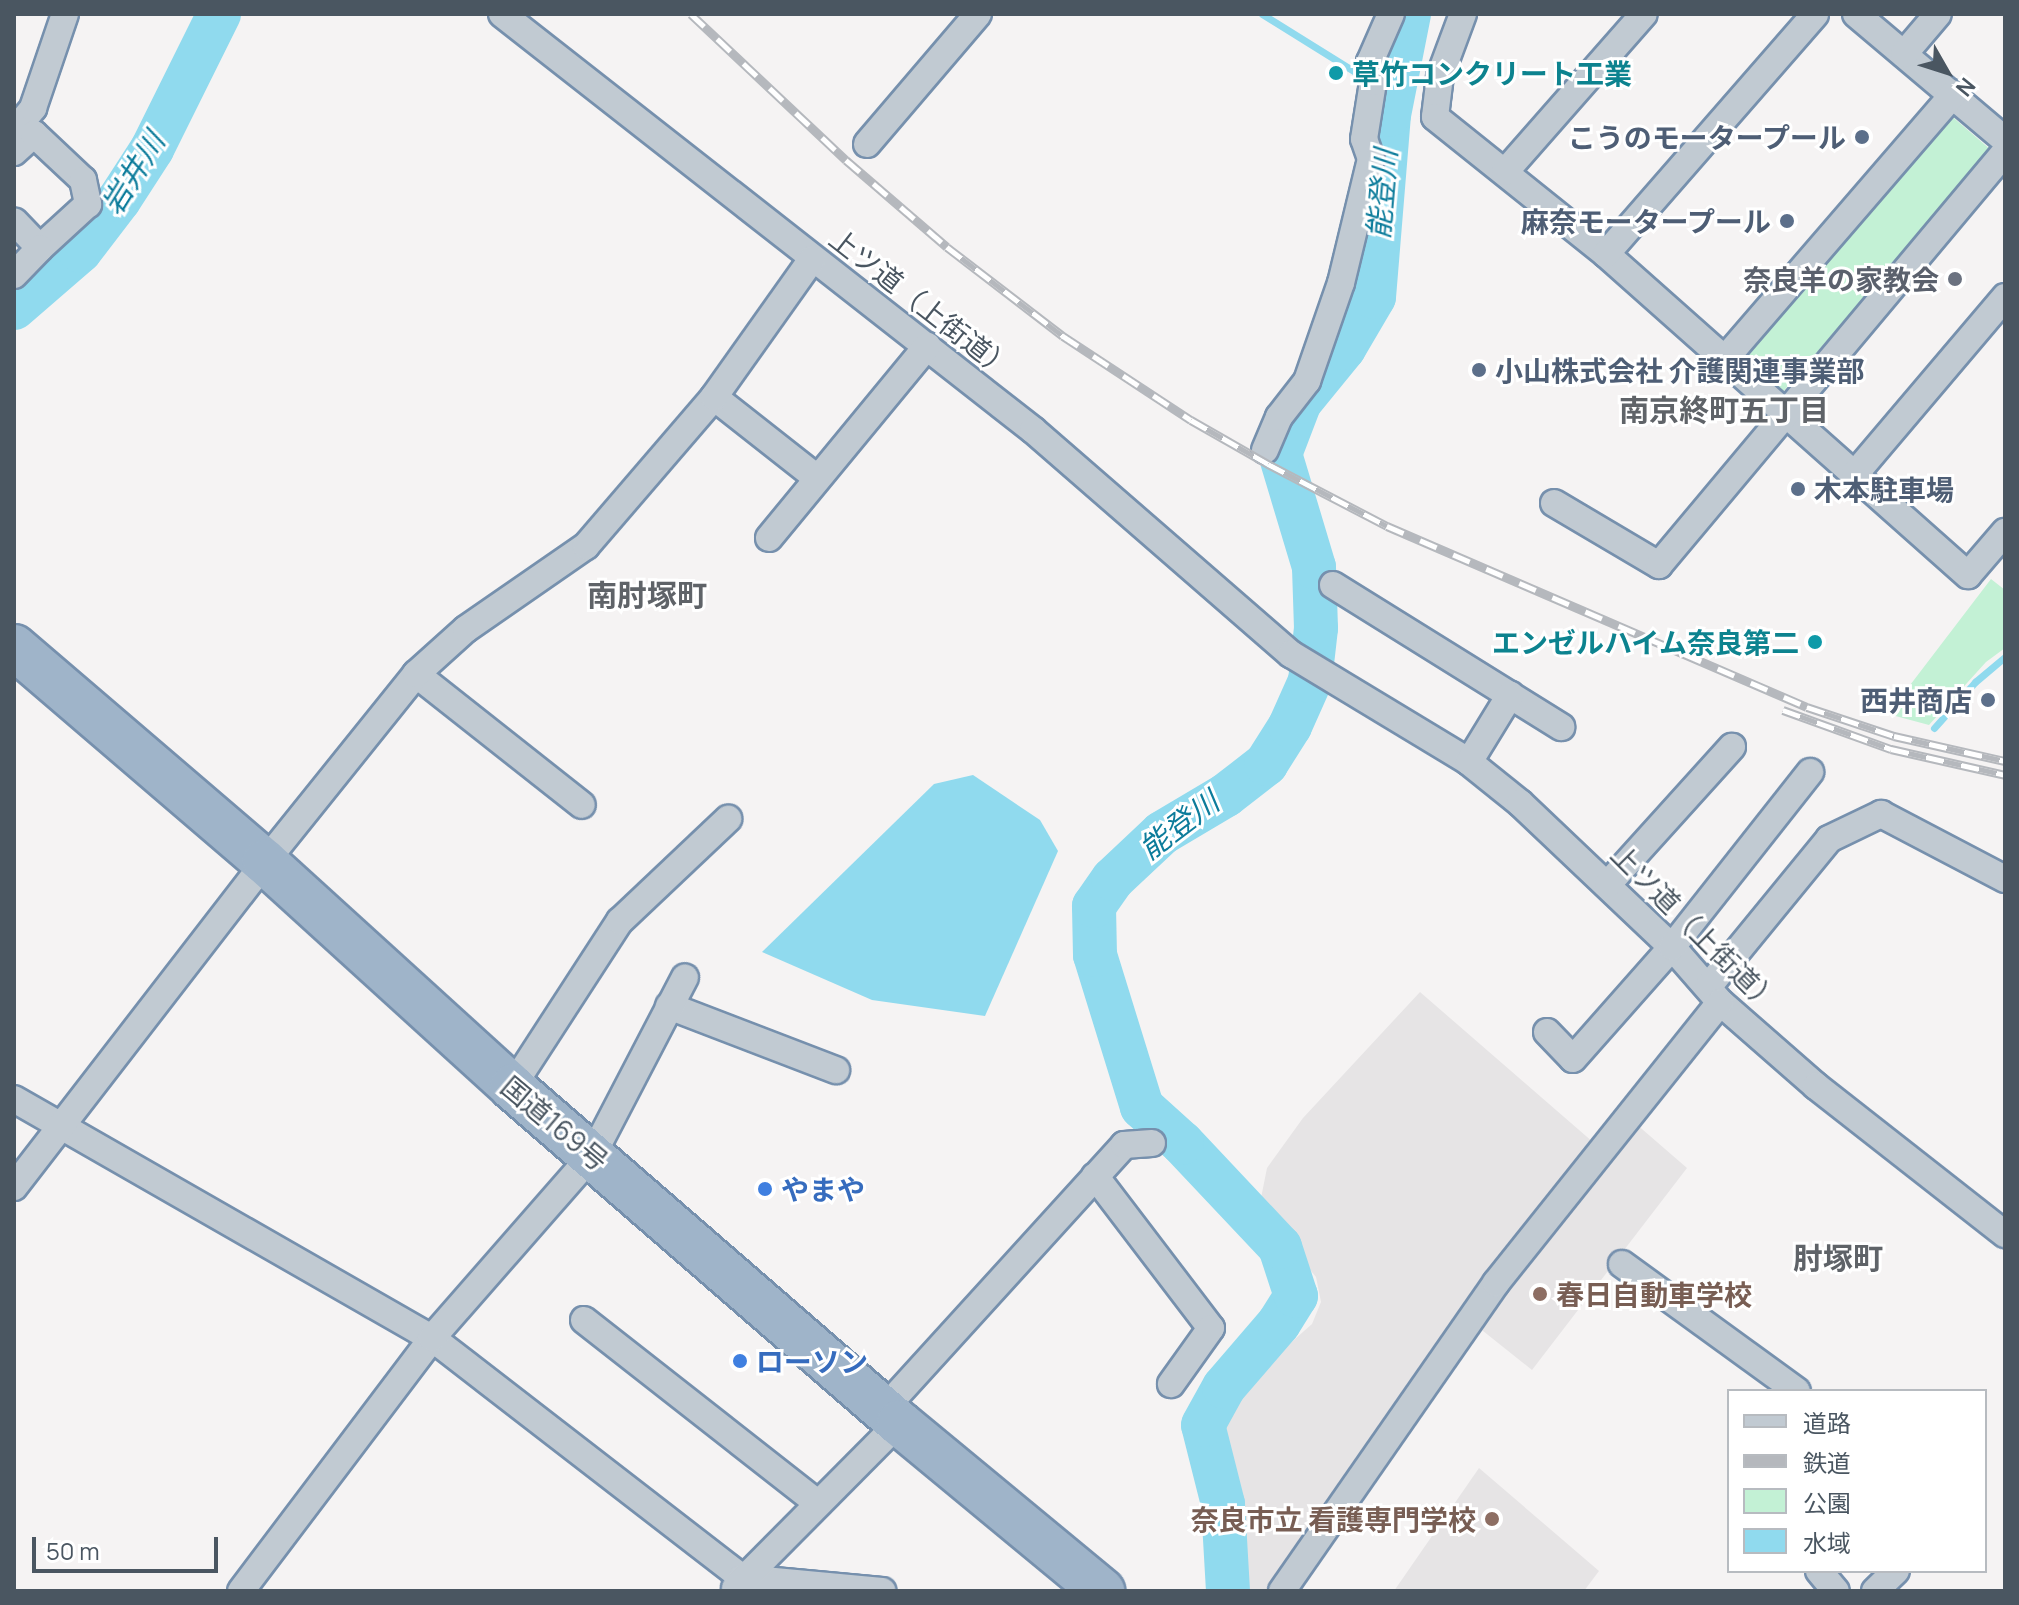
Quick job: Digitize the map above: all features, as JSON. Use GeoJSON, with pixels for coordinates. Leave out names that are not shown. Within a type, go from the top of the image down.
{"type":"FeatureCollection","features":[{"type":"Feature","properties":{"kind":"highway","name":"国道169号"},"geometry":{"type":"LineString","coordinates":[[14,647],[265,862],[512,1087],[892,1416],[1102,1591]]}},
{"type":"Feature","properties":{"kind":"street"},"geometry":{"type":"LineString","coordinates":[[14,131],[33,108],[48,73],[57,33],[65,14]]}},
{"type":"Feature","properties":{"kind":"street","name":"上ツ道（上街道）"},"geometry":{"type":"LineString","coordinates":[[502,14],[1033,430],[1296,657],[1469,762],[1520,803],[1672,947],[1714,994],[1816,1086],[2005,1234]]}},
{"type":"Feature","properties":{"kind":"street"},"geometry":{"type":"LineString","coordinates":[[867,144],[978,14]]}},
{"type":"Feature","properties":{"kind":"street"},"geometry":{"type":"LineString","coordinates":[[1265,450],[1279,417],[1307,381],[1341,283],[1371,159],[1364,139],[1373,82],[1370,62],[1391,14]]}},
{"type":"Feature","properties":{"kind":"street"},"geometry":{"type":"LineString","coordinates":[[1463,14],[1440,76],[1435,117],[1606,254],[1968,575],[2005,532]]}},
{"type":"Feature","properties":{"kind":"street"},"geometry":{"type":"LineString","coordinates":[[1505,172],[1644,14]]}},
{"type":"Feature","properties":{"kind":"street"},"geometry":{"type":"LineString","coordinates":[[1606,254],[1815,14]]}},
{"type":"Feature","properties":{"kind":"street"},"geometry":{"type":"LineString","coordinates":[[1856,14],[2005,140]]}},
{"type":"Feature","properties":{"kind":"street"},"geometry":{"type":"LineString","coordinates":[[1904,54],[1938,14]]}},
{"type":"Feature","properties":{"kind":"street"},"geometry":{"type":"LineString","coordinates":[[1724,360],[1954,94]]}},
{"type":"Feature","properties":{"kind":"street"},"geometry":{"type":"LineString","coordinates":[[14,152],[34,134],[83,180],[88,204],[14,275]]}},
{"type":"Feature","properties":{"kind":"street"},"geometry":{"type":"LineString","coordinates":[[1554,503],[1659,565],[2005,152]]}},
{"type":"Feature","properties":{"kind":"street"},"geometry":{"type":"LineString","coordinates":[[14,221],[40,248]]}},
{"type":"Feature","properties":{"kind":"street"},"geometry":{"type":"LineString","coordinates":[[14,1187],[265,862],[416,674],[466,629],[586,546],[714,397],[812,259]]}},
{"type":"Feature","properties":{"kind":"street"},"geometry":{"type":"LineString","coordinates":[[1855,474],[2005,297]]}},
{"type":"Feature","properties":{"kind":"street"},"geometry":{"type":"LineString","coordinates":[[769,538],[927,346]]}},
{"type":"Feature","properties":{"kind":"street"},"geometry":{"type":"LineString","coordinates":[[714,397],[817,478]]}},
{"type":"Feature","properties":{"kind":"street"},"geometry":{"type":"LineString","coordinates":[[1333,585],[1561,727]]}},
{"type":"Feature","properties":{"kind":"street"},"geometry":{"type":"LineString","coordinates":[[416,674],[582,805]]}},
{"type":"Feature","properties":{"kind":"street"},"geometry":{"type":"LineString","coordinates":[[1469,762],[1510,695]]}},
{"type":"Feature","properties":{"kind":"street"},"geometry":{"type":"LineString","coordinates":[[1608,884],[1732,747]]}},
{"type":"Feature","properties":{"kind":"street"},"geometry":{"type":"LineString","coordinates":[[1547,1032],[1573,1059],[1672,947],[1810,772]]}},
{"type":"Feature","properties":{"kind":"street"},"geometry":{"type":"LineString","coordinates":[[1282,1591],[1496,1283],[1829,839],[1881,814],[2005,879]]}},
{"type":"Feature","properties":{"kind":"street"},"geometry":{"type":"LineString","coordinates":[[512,1087],[620,921],[728,819]]}},
{"type":"Feature","properties":{"kind":"street"},"geometry":{"type":"LineString","coordinates":[[241,1591],[432,1338],[593,1154],[685,977]]}},
{"type":"Feature","properties":{"kind":"street"},"geometry":{"type":"LineString","coordinates":[[669,1006],[836,1070]]}},
{"type":"Feature","properties":{"kind":"street"},"geometry":{"type":"LineString","coordinates":[[14,1099],[432,1338],[738,1584],[882,1591]]}},
{"type":"Feature","properties":{"kind":"street"},"geometry":{"type":"LineString","coordinates":[[738,1584],[817,1503],[1124,1145],[1152,1143]]}},
{"type":"Feature","properties":{"kind":"street"},"geometry":{"type":"LineString","coordinates":[[1095,1176],[1211,1328],[1171,1384]]}},
{"type":"Feature","properties":{"kind":"street"},"geometry":{"type":"LineString","coordinates":[[1622,1264],[1794,1389]]}},
{"type":"Feature","properties":{"kind":"street"},"geometry":{"type":"LineString","coordinates":[[584,1320],[817,1503]]}},
{"type":"Feature","properties":{"kind":"street"},"geometry":{"type":"LineString","coordinates":[[1821,1573],[1836,1591]]}},
{"type":"Feature","properties":{"kind":"street"},"geometry":{"type":"LineString","coordinates":[[1875,1591],[1894,1573]]}},
{"type":"Feature","properties":{"kind":"shaded area"},"geometry":{"type":"Polygon","coordinates":[[[1420,992],[1609,1156],[1635,1123],[1687,1168],[1532,1370],[1463,1315],[1270,1591],[1231,1591],[1228,1510],[1235,1493],[1215,1431],[1229,1397],[1312,1324],[1321,1302],[1316,1277],[1259,1208],[1267,1168],[1303,1118],[1420,992]]]}},
{"type":"Feature","properties":{"kind":"shaded area","name":"奈良市立 看護専門学校"},"geometry":{"type":"Polygon","coordinates":[[[1479,1468],[1599,1571],[1584,1591],[1394,1591],[1479,1468]]]}},
{"type":"Feature","properties":{"kind":"green space"},"geometry":{"type":"Polygon","coordinates":[[[1948,113],[1991,150],[1781,394],[1738,356],[1948,113]]]}},
{"type":"Feature","properties":{"kind":"green space"},"geometry":{"type":"Polygon","coordinates":[[[1991,579],[2005,590],[2005,648],[1986,662],[1929,725],[1888,714],[1991,579]]]}},
{"type":"Feature","properties":{"kind":"water"},"geometry":{"type":"Polygon","coordinates":[[[973,775],[1040,820],[1058,851],[985,1016],[872,1000],[762,952],[934,784],[973,775]]]}},
{"type":"Feature","properties":{"kind":"waterway","name":"岩井川"},"geometry":{"type":"LineString","coordinates":[[14,308],[80,251],[119,200],[152,149],[219,14]]}},
{"type":"Feature","properties":{"kind":"waterway"},"geometry":{"type":"LineString","coordinates":[[1262,14],[1362,79]]}},
{"type":"Feature","properties":{"kind":"waterway","name":"能登川"},"geometry":{"type":"LineString","coordinates":[[1228,1591],[1223,1504],[1203,1425],[1224,1387],[1279,1323],[1296,1296],[1280,1247],[1182,1143],[1142,1107],[1095,955],[1094,906],[1113,879],[1162,833],[1226,795],[1266,764],[1290,726],[1310,681],[1316,628],[1314,567],[1280,454],[1300,402],[1344,348],[1374,297],[1389,115],[1409,14]]}},
{"type":"Feature","properties":{"kind":"waterway"},"geometry":{"type":"LineString","coordinates":[[1934,728],[1975,682],[2005,657]]}},
{"type":"Feature","properties":{"kind":"railway"},"geometry":{"type":"LineString","coordinates":[[691,14],[846,160],[947,247],[1063,336],[1191,420],[1268,464],[1387,526],[1807,707],[1894,736],[2005,761]]}},
{"type":"Feature","properties":{"kind":"railway"},"geometry":{"type":"LineString","coordinates":[[1783,710],[1891,749],[2005,775]]}},
{"type":"Feature","properties":{"kind":"place","name":"草竹コンクリート工業"},"geometry":{"type":"Point","coordinates":[1336,73]}},
{"type":"Feature","properties":{"kind":"place","name":"こうのモータープール"},"geometry":{"type":"Point","coordinates":[1862,137]}},
{"type":"Feature","properties":{"kind":"place","name":"麻奈モータープール"},"geometry":{"type":"Point","coordinates":[1787,221]}},
{"type":"Feature","properties":{"kind":"place","name":"奈良羊の家教会"},"geometry":{"type":"Point","coordinates":[1955,279]}},
{"type":"Feature","properties":{"kind":"place","name":"小山株式会社 介護関連事業部"},"geometry":{"type":"Point","coordinates":[1479,370]}},
{"type":"Feature","properties":{"kind":"place","name":"木本駐車場"},"geometry":{"type":"Point","coordinates":[1798,489]}},
{"type":"Feature","properties":{"kind":"place","name":"エンゼルハイム奈良第二"},"geometry":{"type":"Point","coordinates":[1815,642]}},
{"type":"Feature","properties":{"kind":"place","name":"西井商店"},"geometry":{"type":"Point","coordinates":[1988,700]}},
{"type":"Feature","properties":{"kind":"place","name":"やまや"},"geometry":{"type":"Point","coordinates":[765,1189]}},
{"type":"Feature","properties":{"kind":"place","name":"春日自動車学校"},"geometry":{"type":"Point","coordinates":[1540,1294]}},
{"type":"Feature","properties":{"kind":"place","name":"ローソン"},"geometry":{"type":"Point","coordinates":[740,1361]}},
{"type":"Feature","properties":{"kind":"place","name":"奈良市立 看護専門学校"},"geometry":{"type":"Point","coordinates":[1492,1519]}},
{"type":"Feature","properties":{"kind":"district","name":"南京終町五丁目"},"geometry":{"type":"Point","coordinates":[1724,410]}},
{"type":"Feature","properties":{"kind":"district","name":"南肘塚町"},"geometry":{"type":"Point","coordinates":[647,595]}},
{"type":"Feature","properties":{"kind":"district","name":"肘塚町"},"geometry":{"type":"Point","coordinates":[1838,1258]}}]}
